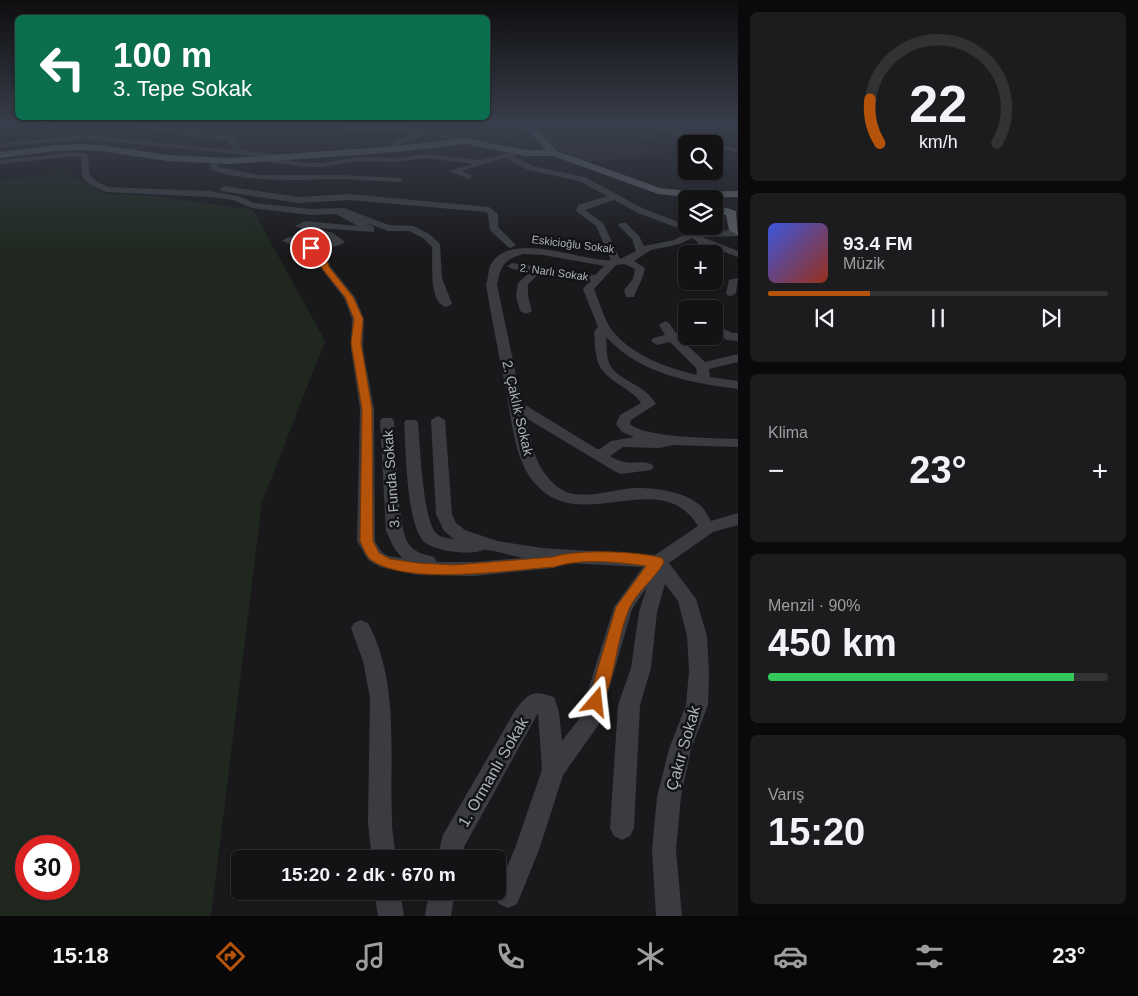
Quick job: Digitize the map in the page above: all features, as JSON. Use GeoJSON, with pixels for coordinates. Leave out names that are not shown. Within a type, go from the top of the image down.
{"type":"FeatureCollection","features":[{"type":"Feature","properties":{"kind":"main road"},"geometry":{"type":"LineString","coordinates":[[597,169],[678,197]]}},
{"type":"Feature","properties":{"kind":"main road"},"geometry":{"type":"LineString","coordinates":[[658,191],[678,194]]}},
{"type":"Feature","properties":{"kind":"main road"},"geometry":{"type":"LineString","coordinates":[[723,195],[738,194]]}},
{"type":"Feature","properties":{"kind":"main road"},"geometry":{"type":"LineString","coordinates":[[723,210],[732,213],[733,228],[738,232]]}},
{"type":"Feature","properties":{"kind":"street"},"geometry":{"type":"LineString","coordinates":[[85,169],[85,175],[93,183],[106,189],[182,192],[235,198],[252,205],[311,212],[337,211],[354,214],[388,228],[411,228],[437,246],[436,270],[440,283],[440,292],[446,304]]}},
{"type":"Feature","properties":{"kind":"street"},"geometry":{"type":"LineString","coordinates":[[216,169],[259,178],[335,177],[399,180]]}},
{"type":"Feature","properties":{"kind":"street"},"geometry":{"type":"LineString","coordinates":[[461,169],[453,171],[468,177]]}},
{"type":"Feature","properties":{"kind":"street"},"geometry":{"type":"LineString","coordinates":[[534,169],[582,179],[641,211],[678,225]]}},
{"type":"Feature","properties":{"kind":"street"},"geometry":{"type":"LineString","coordinates":[[182,192],[219,188],[298,200],[349,197],[489,210],[493,214],[493,228],[515,248]]}},
{"type":"Feature","properties":{"kind":"street"},"geometry":{"type":"LineString","coordinates":[[614,197],[580,207],[580,211],[600,225],[618,262],[640,268],[638,280],[629,290],[630,294]]}},
{"type":"Feature","properties":{"kind":"street"},"geometry":{"type":"LineString","coordinates":[[337,211],[372,229],[305,224],[300,226],[330,235],[340,242],[333,244],[293,239],[287,241],[320,253],[325,267],[349,297],[358,319],[356,343],[367,409],[366,541],[374,556],[380,561],[418,568],[474,569],[554,562],[567,557]]}},
{"type":"Feature","properties":{"kind":"street"},"geometry":{"type":"LineString","coordinates":[[623,225],[636,238],[642,252]]}},
{"type":"Feature","properties":{"kind":"street","name":"Eskicioğlu Sokak"},"geometry":{"type":"LineString","coordinates":[[723,233],[738,232]]}},
{"type":"Feature","properties":{"kind":"street","name":"Eskicioğlu Sokak"},"geometry":{"type":"LineString","coordinates":[[515,248],[618,262],[662,244],[677,242],[690,235]]}},
{"type":"Feature","properties":{"kind":"street"},"geometry":{"type":"LineString","coordinates":[[694,235],[706,242],[738,254]]}},
{"type":"Feature","properties":{"kind":"street"},"geometry":{"type":"LineString","coordinates":[[701,245],[706,242]]}},
{"type":"Feature","properties":{"kind":"street","name":"2. Çaklık Sokak"},"geometry":{"type":"LineString","coordinates":[[515,248],[498,263],[493,272],[492,295],[525,449],[539,478],[554,492],[573,500],[600,500],[637,493],[660,495],[681,501],[696,510],[707,528]]}},
{"type":"Feature","properties":{"kind":"street"},"geometry":{"type":"LineString","coordinates":[[618,262],[596,278],[588,289],[604,328],[613,339],[630,353],[665,371],[705,381],[738,385]]}},
{"type":"Feature","properties":{"kind":"street","name":"2. Narlı Sokak"},"geometry":{"type":"LineString","coordinates":[[512,266],[596,278]]}},
{"type":"Feature","properties":{"kind":"street"},"geometry":{"type":"LineString","coordinates":[[526,311],[522,296],[523,284],[533,274],[545,271]]}},
{"type":"Feature","properties":{"kind":"street"},"geometry":{"type":"LineString","coordinates":[[731,292],[733,282],[738,281]]}},
{"type":"Feature","properties":{"kind":"street"},"geometry":{"type":"LineString","coordinates":[[665,325],[674,338],[702,368],[705,381]]}},
{"type":"Feature","properties":{"kind":"street"},"geometry":{"type":"LineString","coordinates":[[604,328],[600,332],[603,364],[617,378],[643,396],[649,404],[625,418],[625,427],[634,433],[673,441]]}},
{"type":"Feature","properties":{"kind":"street"},"geometry":{"type":"LineString","coordinates":[[723,332],[731,337],[738,337]]}},
{"type":"Feature","properties":{"kind":"street"},"geometry":{"type":"LineString","coordinates":[[657,341],[678,337]]}},
{"type":"Feature","properties":{"kind":"street"},"geometry":{"type":"LineString","coordinates":[[702,368],[738,358]]}},
{"type":"Feature","properties":{"kind":"street"},"geometry":{"type":"LineString","coordinates":[[517,406],[621,469],[646,467]]}},
{"type":"Feature","properties":{"kind":"street","name":"3. Funda Sokak"},"geometry":{"type":"LineString","coordinates":[[387,420],[394,531],[400,546],[412,559],[439,565],[474,569]]}},
{"type":"Feature","properties":{"kind":"street"},"geometry":{"type":"LineString","coordinates":[[438,420],[444,514],[450,528],[463,536],[491,546],[527,554],[620,558],[658,562]]}},
{"type":"Feature","properties":{"kind":"street"},"geometry":{"type":"LineString","coordinates":[[411,423],[418,504],[423,530],[430,539],[450,544],[491,546]]}},
{"type":"Feature","properties":{"kind":"street"},"geometry":{"type":"LineString","coordinates":[[594,454],[604,454],[616,444],[629,442],[662,443],[673,441],[738,444]]}},
{"type":"Feature","properties":{"kind":"street"},"geometry":{"type":"LineString","coordinates":[[508,895],[527,850],[554,770],[588,724],[623,607],[643,578],[658,562],[707,528],[738,520]]}},
{"type":"Feature","properties":{"kind":"street"},"geometry":{"type":"LineString","coordinates":[[622,828],[629,705],[641,668],[648,612],[656,586],[658,562]]}},
{"type":"Feature","properties":{"kind":"street","name":"Çakır Sokak"},"geometry":{"type":"LineString","coordinates":[[658,562],[687,599],[697,636],[699,672],[697,705],[680,749],[669,797],[664,850],[669,916]]}},
{"type":"Feature","properties":{"kind":"street"},"geometry":{"type":"LineString","coordinates":[[361,628],[373,661],[380,698],[380,823],[383,850]]}},
{"type":"Feature","properties":{"kind":"street","name":"1. Ormanlı Sokak"},"geometry":{"type":"LineString","coordinates":[[451,850],[452,844],[524,716],[534,702],[547,704],[551,723],[550,747],[554,770]]}},
{"type":"Feature","properties":{"kind":"street"},"geometry":{"type":"LineString","coordinates":[[388,900],[391,916]]}},
{"type":"Feature","properties":{"kind":"street"},"geometry":{"type":"LineString","coordinates":[[438,916],[441,900]]}},
{"type":"Feature","properties":{"kind":"shaded area"},"geometry":{"type":"Polygon","coordinates":[[[66,173],[105,194],[153,196],[253,210],[325,341],[262,502],[211,916],[0,916],[0,180],[66,173]]]}},
{"type":"Feature","properties":{"kind":"route"},"geometry":{"type":"LineString","coordinates":[[311,248],[322,255],[325,267],[349,297],[358,319],[359,326],[356,343],[367,409],[366,541],[374,556],[388,564],[454,570],[554,562],[567,557],[620,558],[658,562],[643,578],[623,607],[596,702]]}}]}
